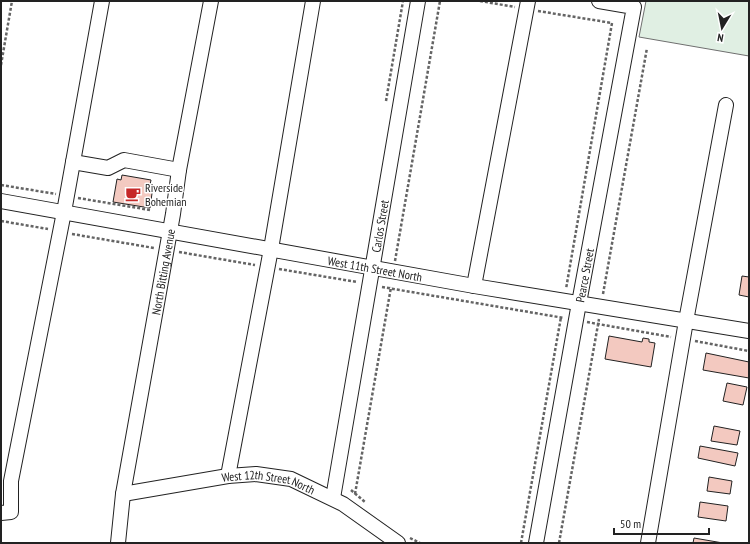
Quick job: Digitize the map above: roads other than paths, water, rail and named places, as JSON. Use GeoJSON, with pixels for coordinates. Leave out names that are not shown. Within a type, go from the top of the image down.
{"type":"FeatureCollection","features":[{"type":"Feature","properties":{"kind":"street"},"geometry":{"type":"LineString","coordinates":[[6,512],[64,212],[102,1]]}},
{"type":"Feature","properties":{"kind":"street","name":"North Bitting Avenue"},"geometry":{"type":"LineString","coordinates":[[118,543],[123,494],[179,170],[211,1]]}},
{"type":"Feature","properties":{"kind":"street"},"geometry":{"type":"LineString","coordinates":[[228,476],[271,249],[313,1]]}},
{"type":"Feature","properties":{"kind":"street","name":"Carlos Street"},"geometry":{"type":"LineString","coordinates":[[333,498],[418,1]]}},
{"type":"Feature","properties":{"kind":"street","name":"Pearce Street"},"geometry":{"type":"LineString","coordinates":[[536,543],[634,7],[599,1]]}},
{"type":"Feature","properties":{"kind":"street"},"geometry":{"type":"LineString","coordinates":[[474,286],[528,5]]}},
{"type":"Feature","properties":{"kind":"street"},"geometry":{"type":"LineString","coordinates":[[648,543],[686,321],[726,105]]}},
{"type":"Feature","properties":{"kind":"street"},"geometry":{"type":"LineString","coordinates":[[73,162],[108,168],[124,160],[179,170]]}},
{"type":"Feature","properties":{"kind":"street","name":"West 11th Street North"},"geometry":{"type":"LineString","coordinates":[[1,201],[474,286],[749,331]]}},
{"type":"Feature","properties":{"kind":"street","name":"West 12th Street North"},"geometry":{"type":"LineString","coordinates":[[123,494],[228,476],[256,474],[291,479],[333,498],[398,543]]}},
{"type":"Feature","properties":{"kind":"place","name":"Riverside Bohemian"},"geometry":{"type":"Point","coordinates":[133,194]}}]}
